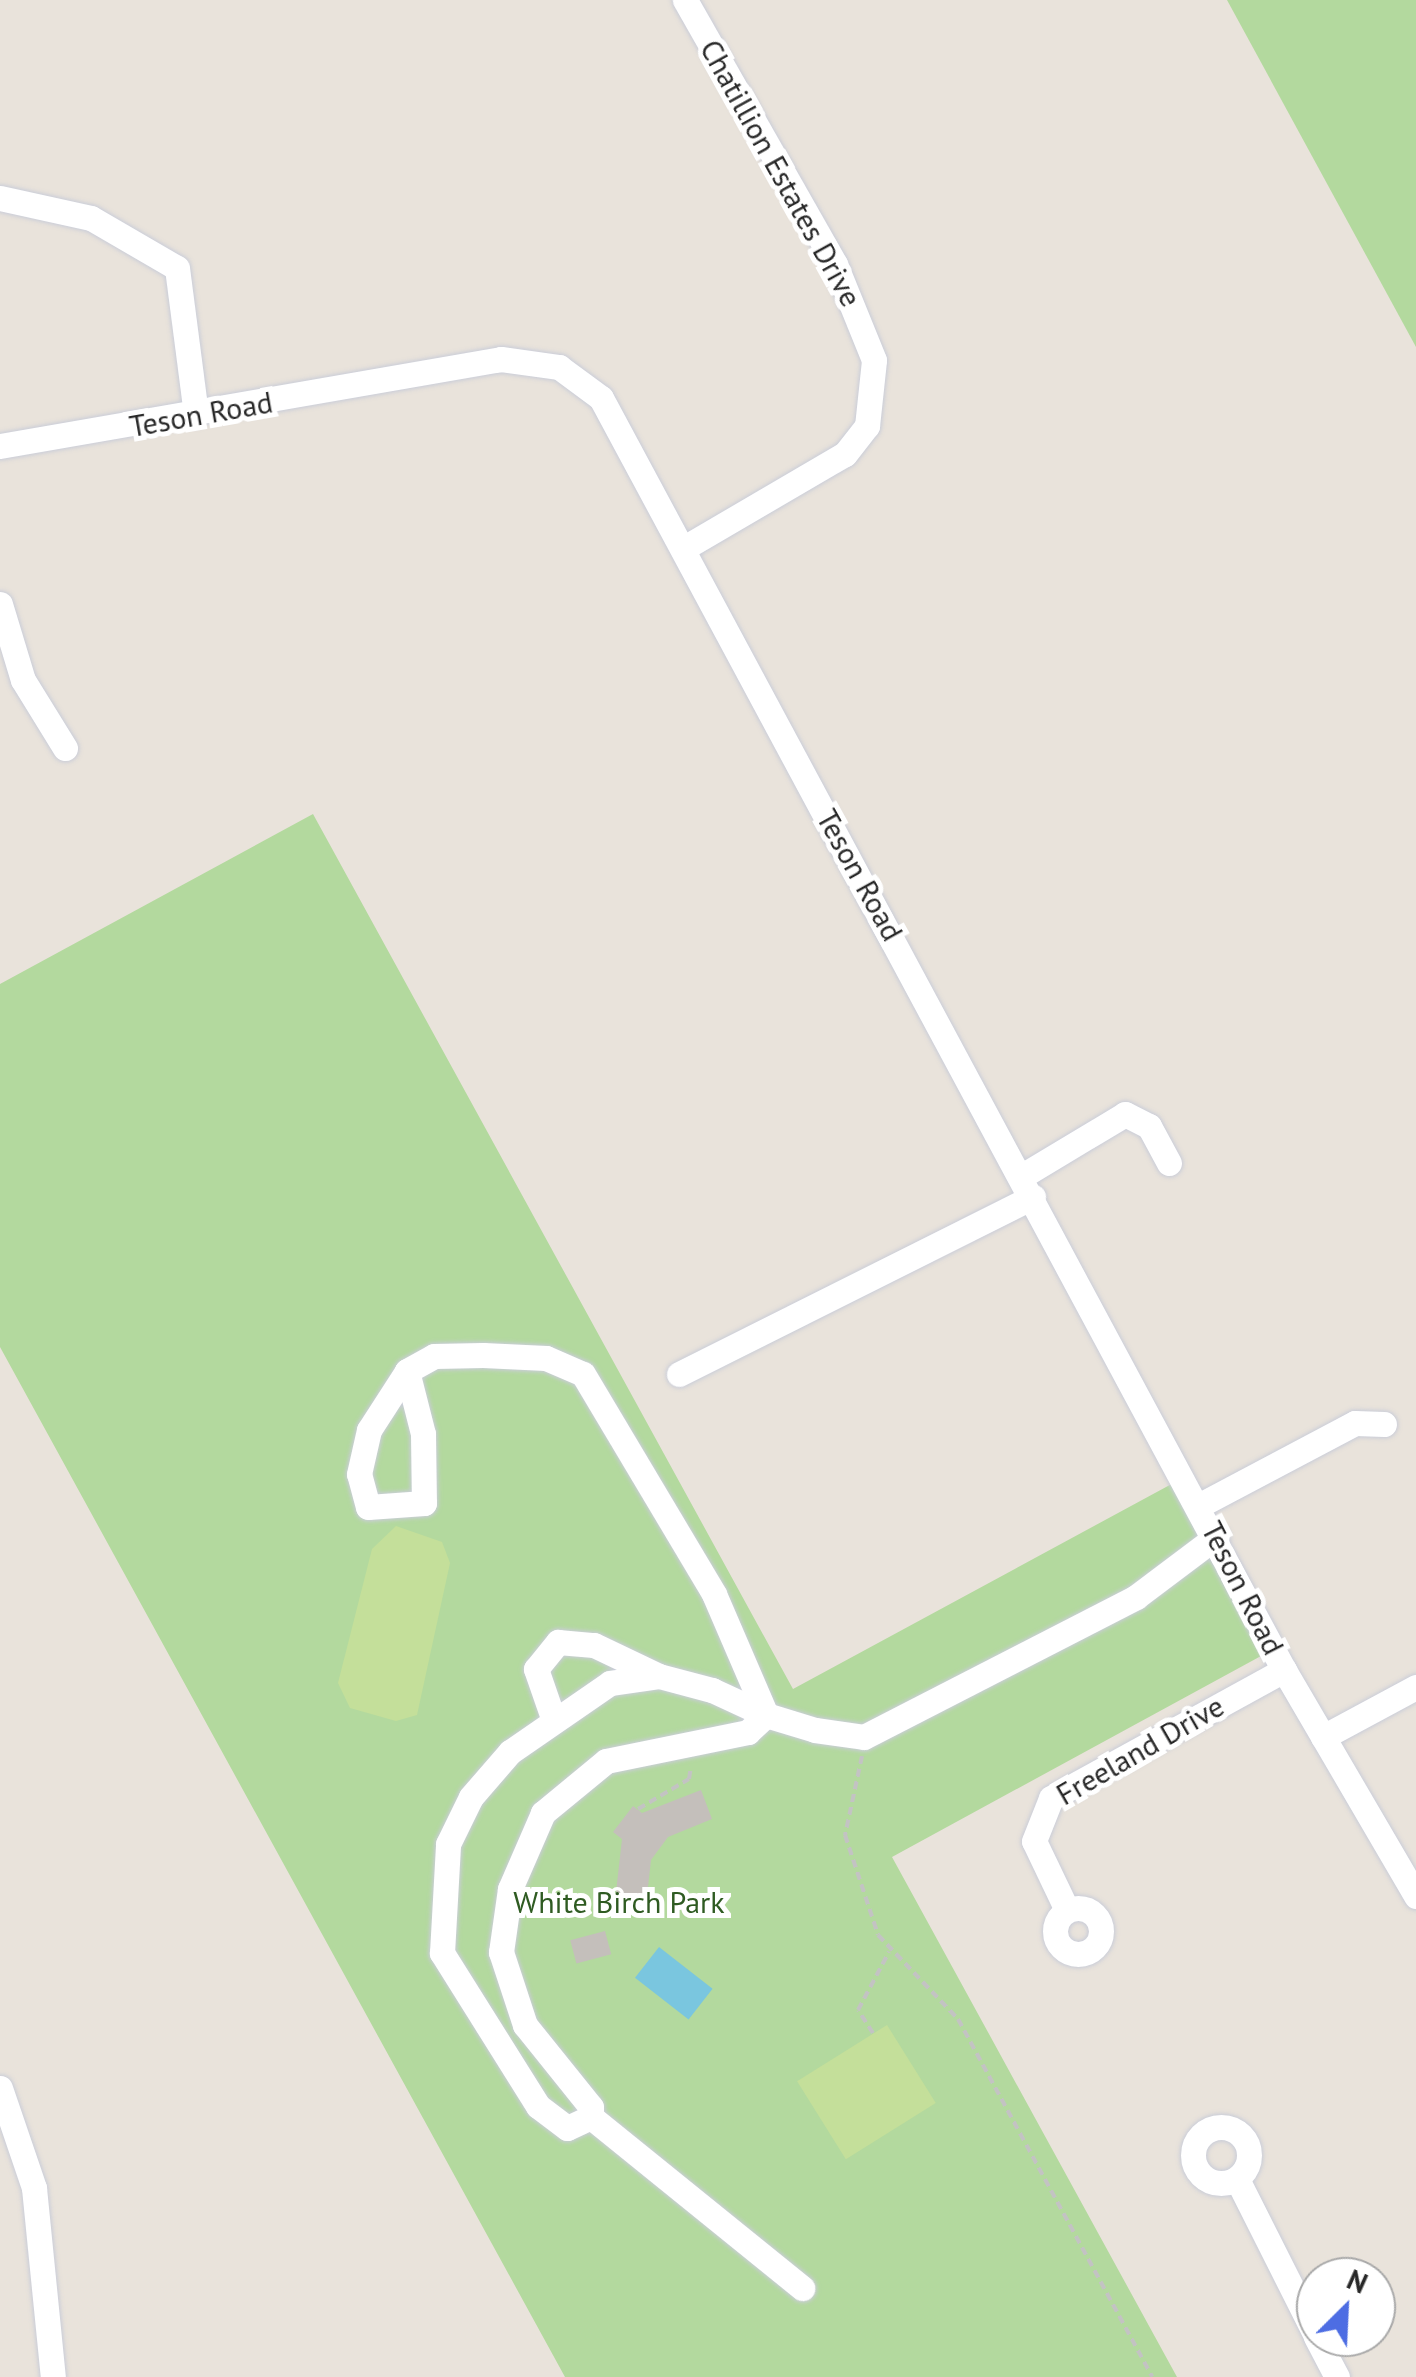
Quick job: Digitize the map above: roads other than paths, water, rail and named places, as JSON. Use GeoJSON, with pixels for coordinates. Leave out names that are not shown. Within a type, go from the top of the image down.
{"type":"FeatureCollection","features":[{"type":"Feature","properties":{"kind":"street","name":"Chatillion Estates Drive"},"geometry":{"type":"LineString","coordinates":[[684,548],[844,454],[867,426],[874,360],[835,264],[685,0]]}},
{"type":"Feature","properties":{"kind":"street"},"geometry":{"type":"LineString","coordinates":[[0,198],[91,218],[176,268],[196,414]]}},
{"type":"Feature","properties":{"kind":"street","name":"Teson Road"},"geometry":{"type":"LineString","coordinates":[[0,446],[502,359],[559,366],[601,398],[1200,1505],[1284,1670],[1416,1896]]}},
{"type":"Feature","properties":{"kind":"street"},"geometry":{"type":"LineString","coordinates":[[0,604],[23,680],[65,748]]}},
{"type":"Feature","properties":{"kind":"street"},"geometry":{"type":"LineString","coordinates":[[679,1374],[1028,1186],[1124,1114],[1149,1126],[1169,1163]]}},
{"type":"Feature","properties":{"kind":"street"},"geometry":{"type":"LineString","coordinates":[[407,1371],[425,1449],[424,1502],[368,1507],[359,1474],[369,1430],[407,1371],[434,1356],[484,1355],[546,1358],[584,1374],[714,1594],[766,1714]]}},
{"type":"Feature","properties":{"kind":"street"},"geometry":{"type":"LineString","coordinates":[[1200,1505],[1356,1423],[1384,1424]]}},
{"type":"Feature","properties":{"kind":"street"},"geometry":{"type":"LineString","coordinates":[[552,1718],[536,1668],[558,1642],[594,1645],[659,1676],[766,1714],[864,1738],[892,1728],[1136,1597],[1216,1536]]}},
{"type":"Feature","properties":{"kind":"street","name":"Freeland Drive"},"geometry":{"type":"LineString","coordinates":[[1067,1910],[1034,1841],[1051,1798],[1284,1670]]}},
{"type":"Feature","properties":{"kind":"street"},"geometry":{"type":"LineString","coordinates":[[591,2117],[567,2128],[538,2106],[442,1954],[448,1844],[471,1797],[552,1718],[610,1683],[659,1676]]}},
{"type":"Feature","properties":{"kind":"street"},"geometry":{"type":"LineString","coordinates":[[1323,1736],[1416,1687]]}},
{"type":"Feature","properties":{"kind":"street"},"geometry":{"type":"LineString","coordinates":[[766,1714],[748,1732],[606,1761],[544,1813],[510,1888],[501,1952],[508,1992],[591,2117],[802,2288]]}},
{"type":"Feature","properties":{"kind":"street"},"geometry":{"type":"LineString","coordinates":[[0,2088],[34,2188],[52,2377]]}},
{"type":"Feature","properties":{"kind":"street"},"geometry":{"type":"LineString","coordinates":[[1237,2179],[1296,2297]]}},
{"type":"Feature","properties":{"kind":"water"},"geometry":{"type":"Polygon","coordinates":[[[659,1947],[713,1989],[689,2020],[635,1978],[659,1947]]]}},
{"type":"Feature","properties":{"kind":"park label","name":"White Birch Park"},"geometry":{"type":"Point","coordinates":[619,1902]}}]}
